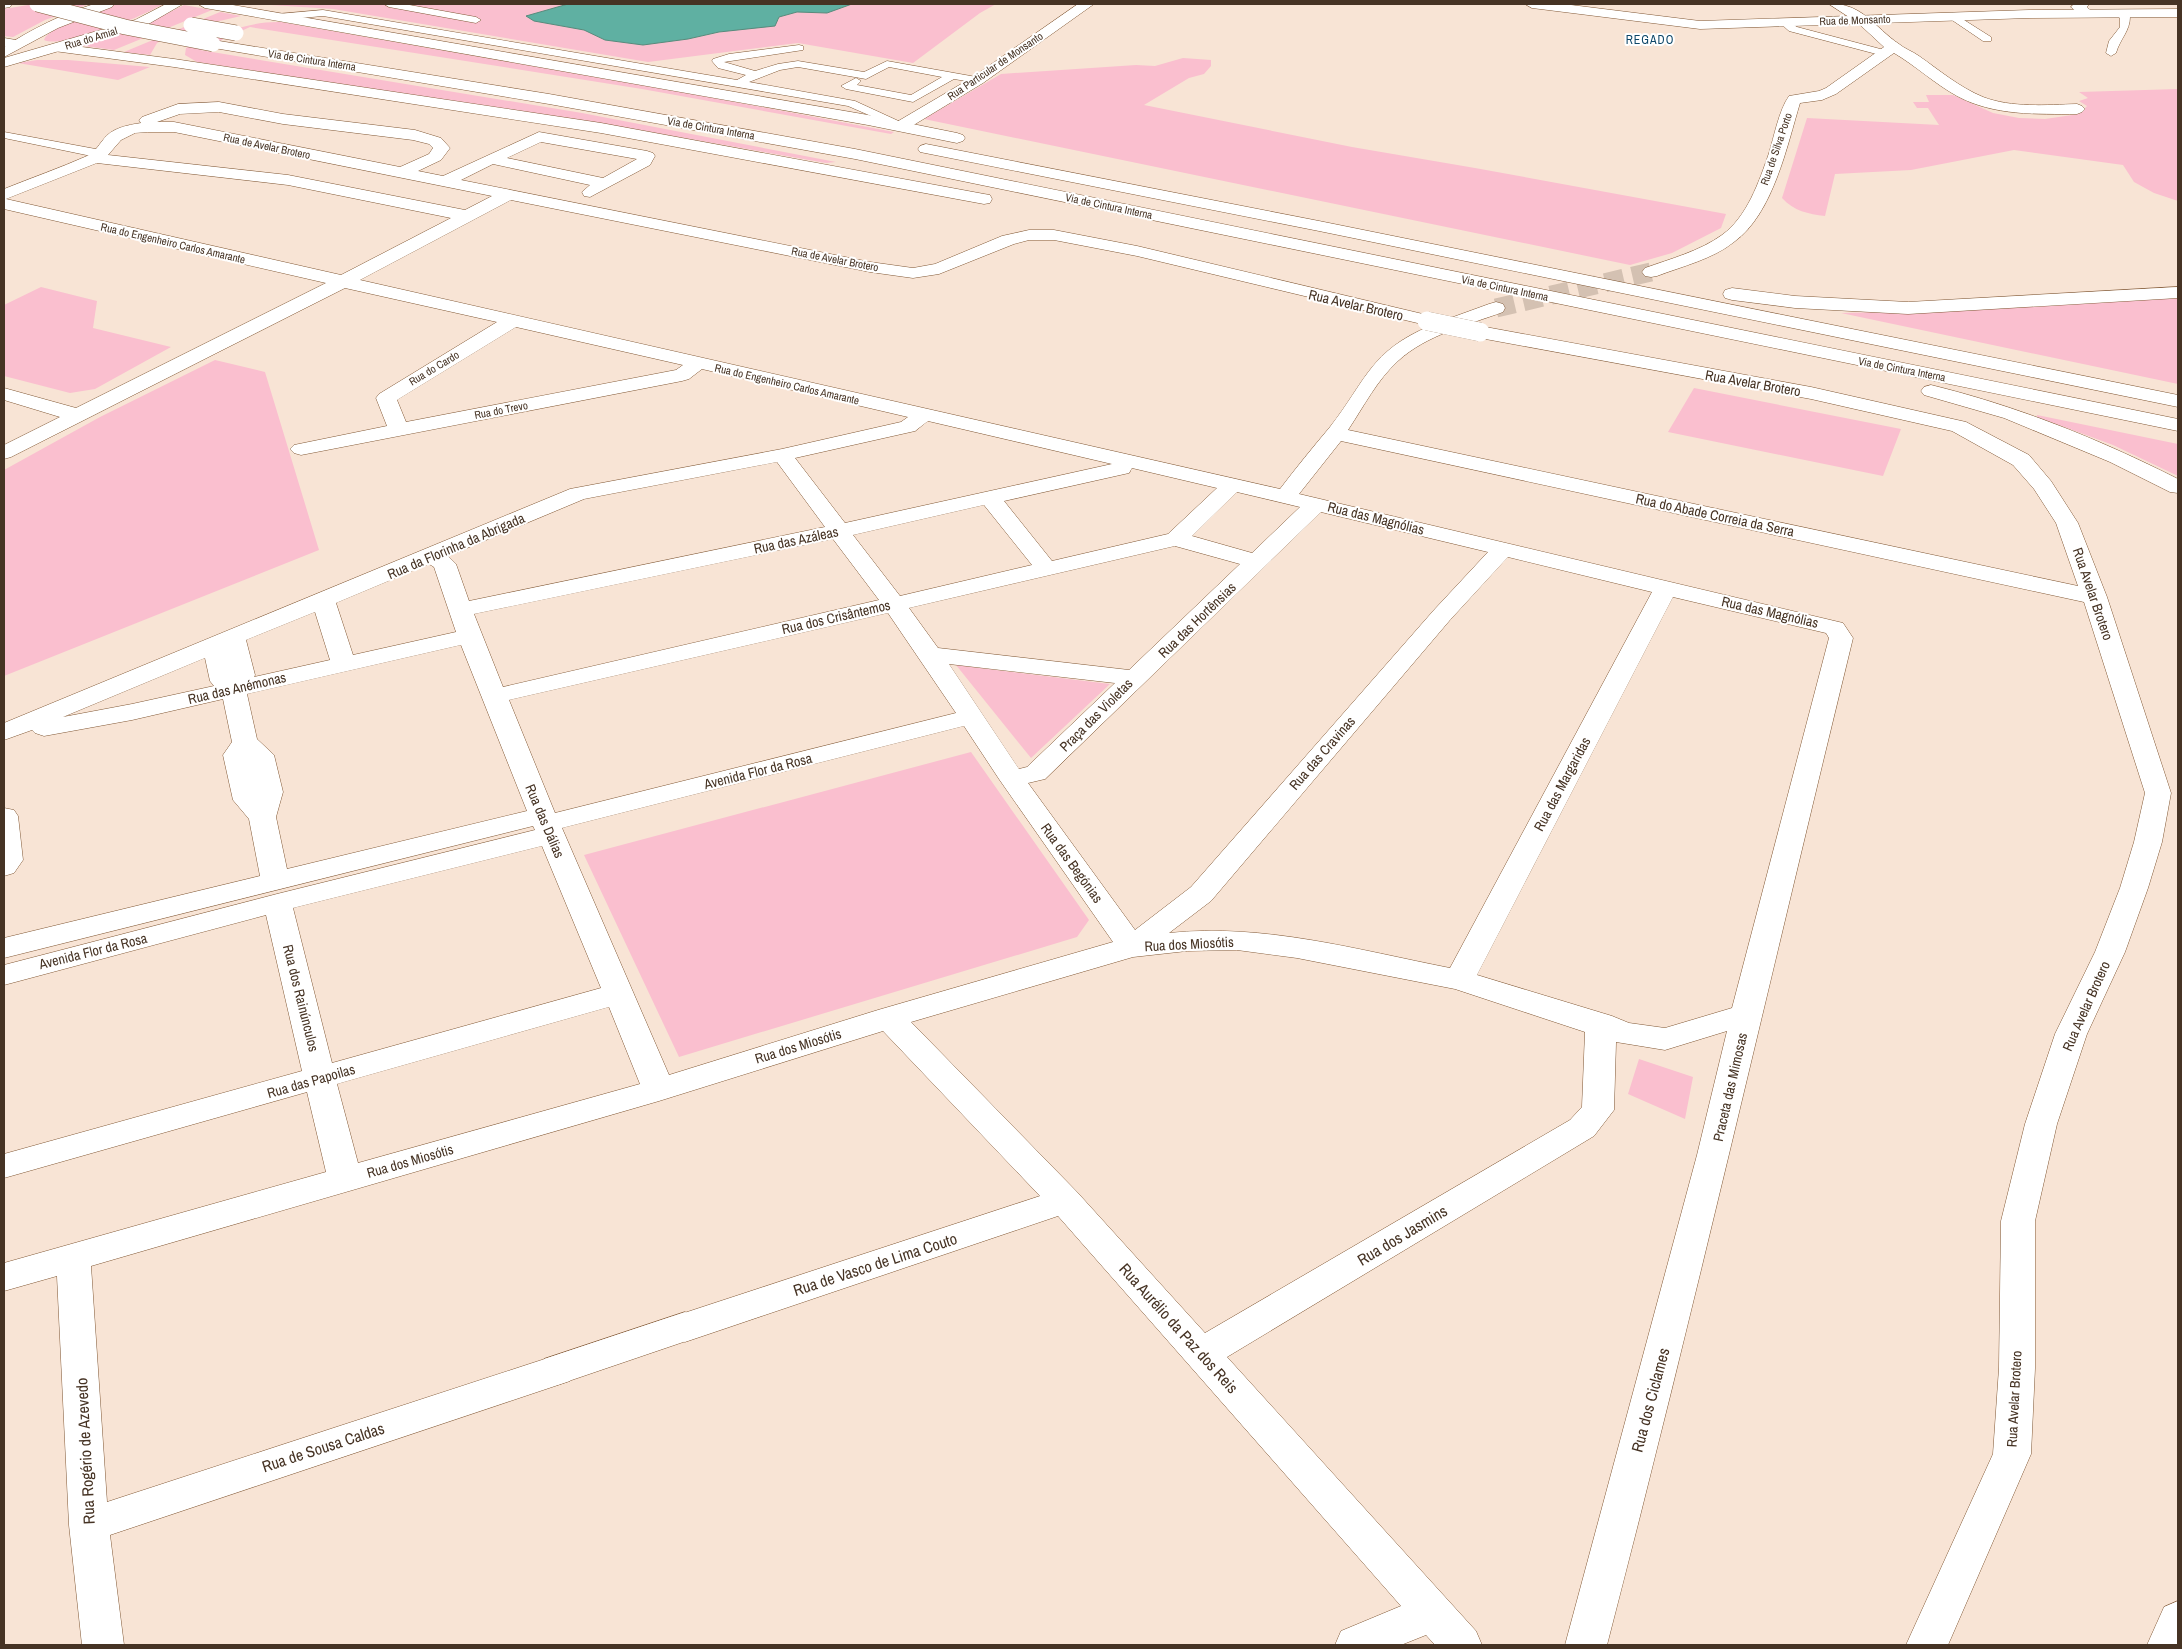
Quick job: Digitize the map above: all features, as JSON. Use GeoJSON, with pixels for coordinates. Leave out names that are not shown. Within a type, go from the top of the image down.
{"type":"FeatureCollection","features":[{"type":"Feature","properties":{"kind":"main road","name":"Via de Cintura Interna"},"geometry":{"type":"LineString","coordinates":[[37,4],[125,27],[213,44],[549,99],[855,154],[2178,425]]}},
{"type":"Feature","properties":{"kind":"main road","name":"Via de Cintura Interna"},"geometry":{"type":"LineString","coordinates":[[95,4],[236,34],[339,49]]}},
{"type":"Feature","properties":{"kind":"main road","name":"Rua do Amial"},"geometry":{"type":"LineString","coordinates":[[4,63],[140,22],[176,4]]}},
{"type":"Feature","properties":{"kind":"main road"},"geometry":{"type":"LineString","coordinates":[[205,4],[901,126],[976,142]]}},
{"type":"Feature","properties":{"kind":"main road","name":"Rua Particular de Monsanto"},"geometry":{"type":"LineString","coordinates":[[901,126],[978,80],[1087,4]]}},
{"type":"Feature","properties":{"kind":"main road","name":"Rua de Monsanto"},"geometry":{"type":"LineString","coordinates":[[1532,4],[1700,24],[1863,20],[2084,8],[2120,13],[2178,13]]}},
{"type":"Feature","properties":{"kind":"main road"},"geometry":{"type":"LineString","coordinates":[[1836,4],[1863,20],[1889,50],[1911,57],[1961,92],[1980,101],[2026,110],[2076,109]]}},
{"type":"Feature","properties":{"kind":"main road","name":"Rua do Amial"},"geometry":{"type":"LineString","coordinates":[[4,53],[13,43],[80,12],[116,8]]}},
{"type":"Feature","properties":{"kind":"main road"},"geometry":{"type":"LineString","coordinates":[[174,63],[170,59],[171,45],[184,38],[231,24],[278,17]]}},
{"type":"Feature","properties":{"kind":"main road"},"geometry":{"type":"LineString","coordinates":[[13,43],[174,63],[602,128],[997,202]]}},
{"type":"Feature","properties":{"kind":"main road","name":"Rua de Silva Porto"},"geometry":{"type":"LineString","coordinates":[[1651,272],[1700,254],[1730,238],[1746,220],[1766,183],[1794,99],[1822,95],[1831,91],[1889,50]]}},
{"type":"Feature","properties":{"kind":"main road"},"geometry":{"type":"LineString","coordinates":[[128,130],[135,125],[178,109],[219,107],[283,119],[415,135],[435,141],[442,148],[434,156],[401,173]]}},
{"type":"Feature","properties":{"kind":"main road","name":"Rua de Avelar Brotero"},"geometry":{"type":"LineString","coordinates":[[98,156],[109,146],[108,142],[114,136],[128,130],[144,127],[174,127],[870,267],[913,273],[939,269],[1008,240],[1030,235],[1054,235],[1099,243]]}},
{"type":"Feature","properties":{"kind":"main road"},"geometry":{"type":"LineString","coordinates":[[444,182],[539,137],[647,156],[644,162],[567,205]]}},
{"type":"Feature","properties":{"kind":"main road","name":"Via de Cintura Interna"},"geometry":{"type":"LineString","coordinates":[[908,146],[1319,226],[2178,402]]}},
{"type":"Feature","properties":{"kind":"main road"},"geometry":{"type":"LineString","coordinates":[[4,195],[98,156],[154,166],[288,180],[468,216]]}},
{"type":"Feature","properties":{"kind":"main road"},"geometry":{"type":"LineString","coordinates":[[1042,156],[1294,211],[1319,226]]}},
{"type":"Feature","properties":{"kind":"main road"},"geometry":{"type":"LineString","coordinates":[[491,159],[605,184]]}},
{"type":"Feature","properties":{"kind":"main road"},"geometry":{"type":"LineString","coordinates":[[4,453],[342,282],[507,195]]}},
{"type":"Feature","properties":{"kind":"main road","name":"Rua do Engenheiro Carlos Amarante"},"geometry":{"type":"LineString","coordinates":[[4,204],[1285,497]]}},
{"type":"Feature","properties":{"kind":"main road"},"geometry":{"type":"LineString","coordinates":[[1044,210],[1268,239]]}},
{"type":"Feature","properties":{"kind":"main road","name":"Rua Avelar Brotero"},"geometry":{"type":"LineString","coordinates":[[1099,243],[1427,321],[1810,393],[1959,426],[2021,460],[2043,486],[2067,523],[2095,597],[2158,793],[2148,842],[2134,888],[2110,952],[2071,1034],[2041,1124],[2018,1221],[2017,1368],[2012,1454],[1926,1645]]}},
{"type":"Feature","properties":{"kind":"main road"},"geometry":{"type":"LineString","coordinates":[[1554,275],[1795,302],[1908,308],[2178,292]]}},
{"type":"Feature","properties":{"kind":"main road"},"geometry":{"type":"LineString","coordinates":[[1285,497],[1336,433],[1384,363],[1400,350],[1456,323],[1496,308]]}},
{"type":"Feature","properties":{"kind":"main road","name":"Rua do Cardo"},"geometry":{"type":"LineString","coordinates":[[398,429],[386,398],[512,321]]}},
{"type":"Feature","properties":{"kind":"main road"},"geometry":{"type":"LineString","coordinates":[[1771,342],[2011,414],[2118,457],[2178,487]]}},
{"type":"Feature","properties":{"kind":"main road","name":"Rua do Trevo"},"geometry":{"type":"LineString","coordinates":[[301,449],[682,375],[698,363]]}},
{"type":"Feature","properties":{"kind":"main road"},"geometry":{"type":"LineString","coordinates":[[4,394],[77,415]]}},
{"type":"Feature","properties":{"kind":"main road","name":"Rua da Florinha da Abrigada"},"geometry":{"type":"LineString","coordinates":[[4,734],[578,494],[782,455],[908,427],[923,415]]}},
{"type":"Feature","properties":{"kind":"main road","name":"Rua do Abade Correia da Serra"},"geometry":{"type":"LineString","coordinates":[[1336,433],[2095,597]]}},
{"type":"Feature","properties":{"kind":"main road"},"geometry":{"type":"LineString","coordinates":[[782,455],[930,654],[1012,780]]}},
{"type":"Feature","properties":{"kind":"main road","name":"Rua das Azáleas"},"geometry":{"type":"LineString","coordinates":[[461,610],[838,531],[1121,468],[1127,461]]}},
{"type":"Feature","properties":{"kind":"main road"},"geometry":{"type":"LineString","coordinates":[[1176,539],[1232,485]]}},
{"type":"Feature","properties":{"kind":"main road"},"geometry":{"type":"LineString","coordinates":[[989,497],[1047,569]]}},
{"type":"Feature","properties":{"kind":"main road","name":"Rua das Magnólias"},"geometry":{"type":"LineString","coordinates":[[1285,497],[1834,628],[1841,638],[1746,1015]]}},
{"type":"Feature","properties":{"kind":"main road","name":"Rua das Hortênsias"},"geometry":{"type":"LineString","coordinates":[[1136,678],[1316,504]]}},
{"type":"Feature","properties":{"kind":"main road"},"geometry":{"type":"LineString","coordinates":[[1176,539],[1257,562]]}},
{"type":"Feature","properties":{"kind":"main road","name":"Rua dos Crisântemos"},"geometry":{"type":"LineString","coordinates":[[495,696],[1176,539]]}},
{"type":"Feature","properties":{"kind":"main road","name":"Rua das Cravinas"},"geometry":{"type":"LineString","coordinates":[[1132,948],[1201,894],[1442,615],[1502,549]]}},
{"type":"Feature","properties":{"kind":"main road","name":"Rua das Dálias"},"geometry":{"type":"LineString","coordinates":[[432,556],[444,564],[470,636],[544,819],[659,1090]]}},
{"type":"Feature","properties":{"kind":"main road","name":"Rua das Margaridas"},"geometry":{"type":"LineString","coordinates":[[1459,980],[1666,588]]}},
{"type":"Feature","properties":{"kind":"main road"},"geometry":{"type":"LineString","coordinates":[[323,601],[344,664]]}},
{"type":"Feature","properties":{"kind":"main road","name":"Rua das Anémonas"},"geometry":{"type":"LineString","coordinates":[[4,734],[132,712],[470,636]]}},
{"type":"Feature","properties":{"kind":"main road"},"geometry":{"type":"LineString","coordinates":[[224,642],[223,681],[233,689]]}},
{"type":"Feature","properties":{"kind":"main road","name":"Praça das Violetas"},"geometry":{"type":"LineString","coordinates":[[930,654],[1136,678]]}},
{"type":"Feature","properties":{"kind":"main road","name":"Praça das Violetas"},"geometry":{"type":"LineString","coordinates":[[1012,780],[1036,773],[1136,678]]}},
{"type":"Feature","properties":{"kind":"main road","name":"Rua dos Rainúnculos"},"geometry":{"type":"LineString","coordinates":[[233,689],[245,742],[236,755],[247,800],[262,817],[276,892],[345,1180]]}},
{"type":"Feature","properties":{"kind":"main road","name":"Avenida Flor da Rosa"},"geometry":{"type":"LineString","coordinates":[[4,974],[182,916],[351,873],[544,819],[964,708]]}},
{"type":"Feature","properties":{"kind":"main road","name":"Rua das Begónias"},"geometry":{"type":"LineString","coordinates":[[1012,780],[1132,948]]}},
{"type":"Feature","properties":{"kind":"main road"},"geometry":{"type":"LineString","coordinates":[[4,816],[9,860],[4,868]]}},
{"type":"Feature","properties":{"kind":"main road","name":"Avenida Flor da Rosa"},"geometry":{"type":"LineString","coordinates":[[4,948],[182,916]]}},
{"type":"Feature","properties":{"kind":"main road","name":"Rua dos Miosótis"},"geometry":{"type":"LineString","coordinates":[[4,1277],[659,1090],[889,1018],[1132,948],[1187,941],[1236,940],[1348,957],[1459,980],[1601,1024]]}},
{"type":"Feature","properties":{"kind":"main road","name":"Rua das Papoilas"},"geometry":{"type":"LineString","coordinates":[[4,1166],[618,994]]}},
{"type":"Feature","properties":{"kind":"main road","name":"Praceta das Mimosas"},"geometry":{"type":"LineString","coordinates":[[1601,1024],[1627,1034],[1665,1039],[1746,1015],[1714,1155]]}},
{"type":"Feature","properties":{"kind":"main road","name":"Rua Aurélio da Paz dos Reis"},"geometry":{"type":"LineString","coordinates":[[889,1018],[1065,1201],[1461,1645]]}},
{"type":"Feature","properties":{"kind":"main road","name":"Rua dos Jasmins"},"geometry":{"type":"LineString","coordinates":[[1201,1354],[1582,1128],[1598,1110],[1601,1024]]}},
{"type":"Feature","properties":{"kind":"main road","name":"Rua dos Ciclames"},"geometry":{"type":"LineString","coordinates":[[1586,1645],[1714,1155]]}},
{"type":"Feature","properties":{"kind":"main road","name":"Rua de Vasco de Lima Couto"},"geometry":{"type":"LineString","coordinates":[[557,1370],[1065,1201]]}},
{"type":"Feature","properties":{"kind":"main road","name":"Rua Rogério de Azevedo"},"geometry":{"type":"LineString","coordinates":[[73,1257],[89,1525],[103,1645]]}},
{"type":"Feature","properties":{"kind":"main road","name":"Rua de Sousa Caldas"},"geometry":{"type":"LineString","coordinates":[[89,1525],[557,1370]]}},
{"type":"Feature","properties":{"kind":"main road"},"geometry":{"type":"LineString","coordinates":[[1356,1645],[1431,1613]]}},
{"type":"Feature","properties":{"kind":"main road"},"geometry":{"type":"LineString","coordinates":[[2168,1645],[2178,1620]]}},
{"type":"Feature","properties":{"kind":"lane"},"geometry":{"type":"LineString","coordinates":[[389,4],[476,20]]}},
{"type":"Feature","properties":{"kind":"lane"},"geometry":{"type":"LineString","coordinates":[[330,15],[350,7]]}},
{"type":"Feature","properties":{"kind":"lane"},"geometry":{"type":"LineString","coordinates":[[2111,53],[2114,41],[2125,27],[2125,17],[2120,13]]}},
{"type":"Feature","properties":{"kind":"lane"},"geometry":{"type":"LineString","coordinates":[[278,17],[330,15],[851,103],[901,126]]}},
{"type":"Feature","properties":{"kind":"lane"},"geometry":{"type":"LineString","coordinates":[[1953,16],[1987,39]]}},
{"type":"Feature","properties":{"kind":"lane"},"geometry":{"type":"LineString","coordinates":[[1785,23],[1793,29],[1889,50]]}},
{"type":"Feature","properties":{"kind":"lane"},"geometry":{"type":"LineString","coordinates":[[755,75],[722,66],[717,60],[799,48]]}},
{"type":"Feature","properties":{"kind":"lane"},"geometry":{"type":"LineString","coordinates":[[738,84],[755,75],[778,67],[798,64],[866,76]]}},
{"type":"Feature","properties":{"kind":"lane"},"geometry":{"type":"LineString","coordinates":[[953,75],[913,99],[846,86],[866,76],[883,64],[953,75],[978,80]]}},
{"type":"Feature","properties":{"kind":"lane"},"geometry":{"type":"LineString","coordinates":[[4,135],[98,156]]}},
{"type":"Feature","properties":{"kind":"shaded area"},"geometry":{"type":"Polygon","coordinates":[[[34,4],[89,4],[45,20],[13,37],[4,36],[4,9],[34,4]]]}},
{"type":"Feature","properties":{"kind":"shaded area"},"geometry":{"type":"Polygon","coordinates":[[[118,4],[163,4],[122,23],[85,36],[54,42],[44,40],[55,29],[65,24],[118,4]]]}},
{"type":"Feature","properties":{"kind":"shaded area"},"geometry":{"type":"Polygon","coordinates":[[[255,4],[568,4],[526,16],[534,21],[584,30],[605,40],[643,45],[688,39],[779,20],[779,17],[797,12],[827,13],[852,4],[996,4],[980,13],[913,63],[798,43],[648,62],[333,9],[255,4]]]}},
{"type":"Feature","properties":{"kind":"shaded area"},"geometry":{"type":"Polygon","coordinates":[[[184,5],[212,10],[114,50],[76,45],[158,18],[184,5]]]}},
{"type":"Feature","properties":{"kind":"shaded area"},"geometry":{"type":"Polygon","coordinates":[[[220,12],[241,16],[198,26],[162,40],[157,43],[150,55],[124,52],[220,12]]]}},
{"type":"Feature","properties":{"kind":"shaded area"},"geometry":{"type":"Polygon","coordinates":[[[281,22],[703,96],[894,132],[891,134],[642,89],[250,27],[200,50],[582,113],[836,162],[826,163],[611,125],[197,62],[185,55],[186,48],[191,45],[224,33],[246,26],[281,22]]]}},
{"type":"Feature","properties":{"kind":"shaded area"},"geometry":{"type":"Polygon","coordinates":[[[1183,58],[1211,60],[1211,66],[1204,74],[1189,78],[1144,105],[1352,147],[1726,214],[1721,228],[1672,253],[1630,265],[924,119],[1001,74],[1136,65],[1155,66],[1183,58]]]}},
{"type":"Feature","properties":{"kind":"shaded area"},"geometry":{"type":"Polygon","coordinates":[[[37,60],[68,60],[150,67],[118,80],[18,63],[37,60]]]}},
{"type":"Feature","properties":{"kind":"shaded area"},"geometry":{"type":"Polygon","coordinates":[[[2178,89],[2178,201],[2154,193],[2134,182],[2123,165],[2014,150],[1911,170],[1835,174],[1825,216],[1802,211],[1791,206],[1782,198],[1807,118],[1939,125],[1928,108],[1917,108],[1913,102],[1929,102],[1926,95],[1953,95],[1993,113],[2019,118],[2045,119],[2079,114],[2087,106],[2079,101],[2088,98],[2079,92],[2178,89]]]}},
{"type":"Feature","properties":{"kind":"shaded area"},"geometry":{"type":"Polygon","coordinates":[[[41,287],[97,301],[93,328],[171,347],[95,389],[70,393],[4,376],[4,305],[41,287]]]}},
{"type":"Feature","properties":{"kind":"shaded area"},"geometry":{"type":"Polygon","coordinates":[[[2178,298],[2178,384],[1841,313],[1976,310],[2178,298]]]}},
{"type":"Feature","properties":{"kind":"shaded area"},"geometry":{"type":"Polygon","coordinates":[[[215,360],[265,372],[319,550],[4,676],[4,470],[100,417],[215,360]]]}},
{"type":"Feature","properties":{"kind":"shaded area"},"geometry":{"type":"Polygon","coordinates":[[[1694,388],[1901,429],[1883,476],[1668,432],[1694,388]]]}},
{"type":"Feature","properties":{"kind":"shaded area"},"geometry":{"type":"Polygon","coordinates":[[[2037,415],[2178,444],[2178,476],[2113,445],[2037,417],[2037,415]]]}},
{"type":"Feature","properties":{"kind":"shaded area"},"geometry":{"type":"Polygon","coordinates":[[[956,665],[1110,684],[1031,758],[956,665]]]}},
{"type":"Feature","properties":{"kind":"shaded area"},"geometry":{"type":"Polygon","coordinates":[[[971,752],[1089,920],[1077,937],[679,1057],[584,855],[971,752]]]}},
{"type":"Feature","properties":{"kind":"shaded area"},"geometry":{"type":"Polygon","coordinates":[[[1639,1059],[1693,1077],[1685,1119],[1628,1094],[1639,1059]]]}},
{"type":"Feature","properties":{"kind":"water"},"geometry":{"type":"Polygon","coordinates":[[[568,4],[852,4],[827,13],[797,12],[779,17],[775,26],[719,32],[688,39],[643,45],[605,40],[584,30],[534,21],[526,16],[568,4]]]}},
{"type":"Feature","properties":{"kind":"tunnel"},"geometry":{"type":"LineString","coordinates":[[1496,308],[1651,272]]}},
{"type":"Feature","properties":{"kind":"district","name":"REGADO"},"geometry":{"type":"Point","coordinates":[1650,40]}}]}
